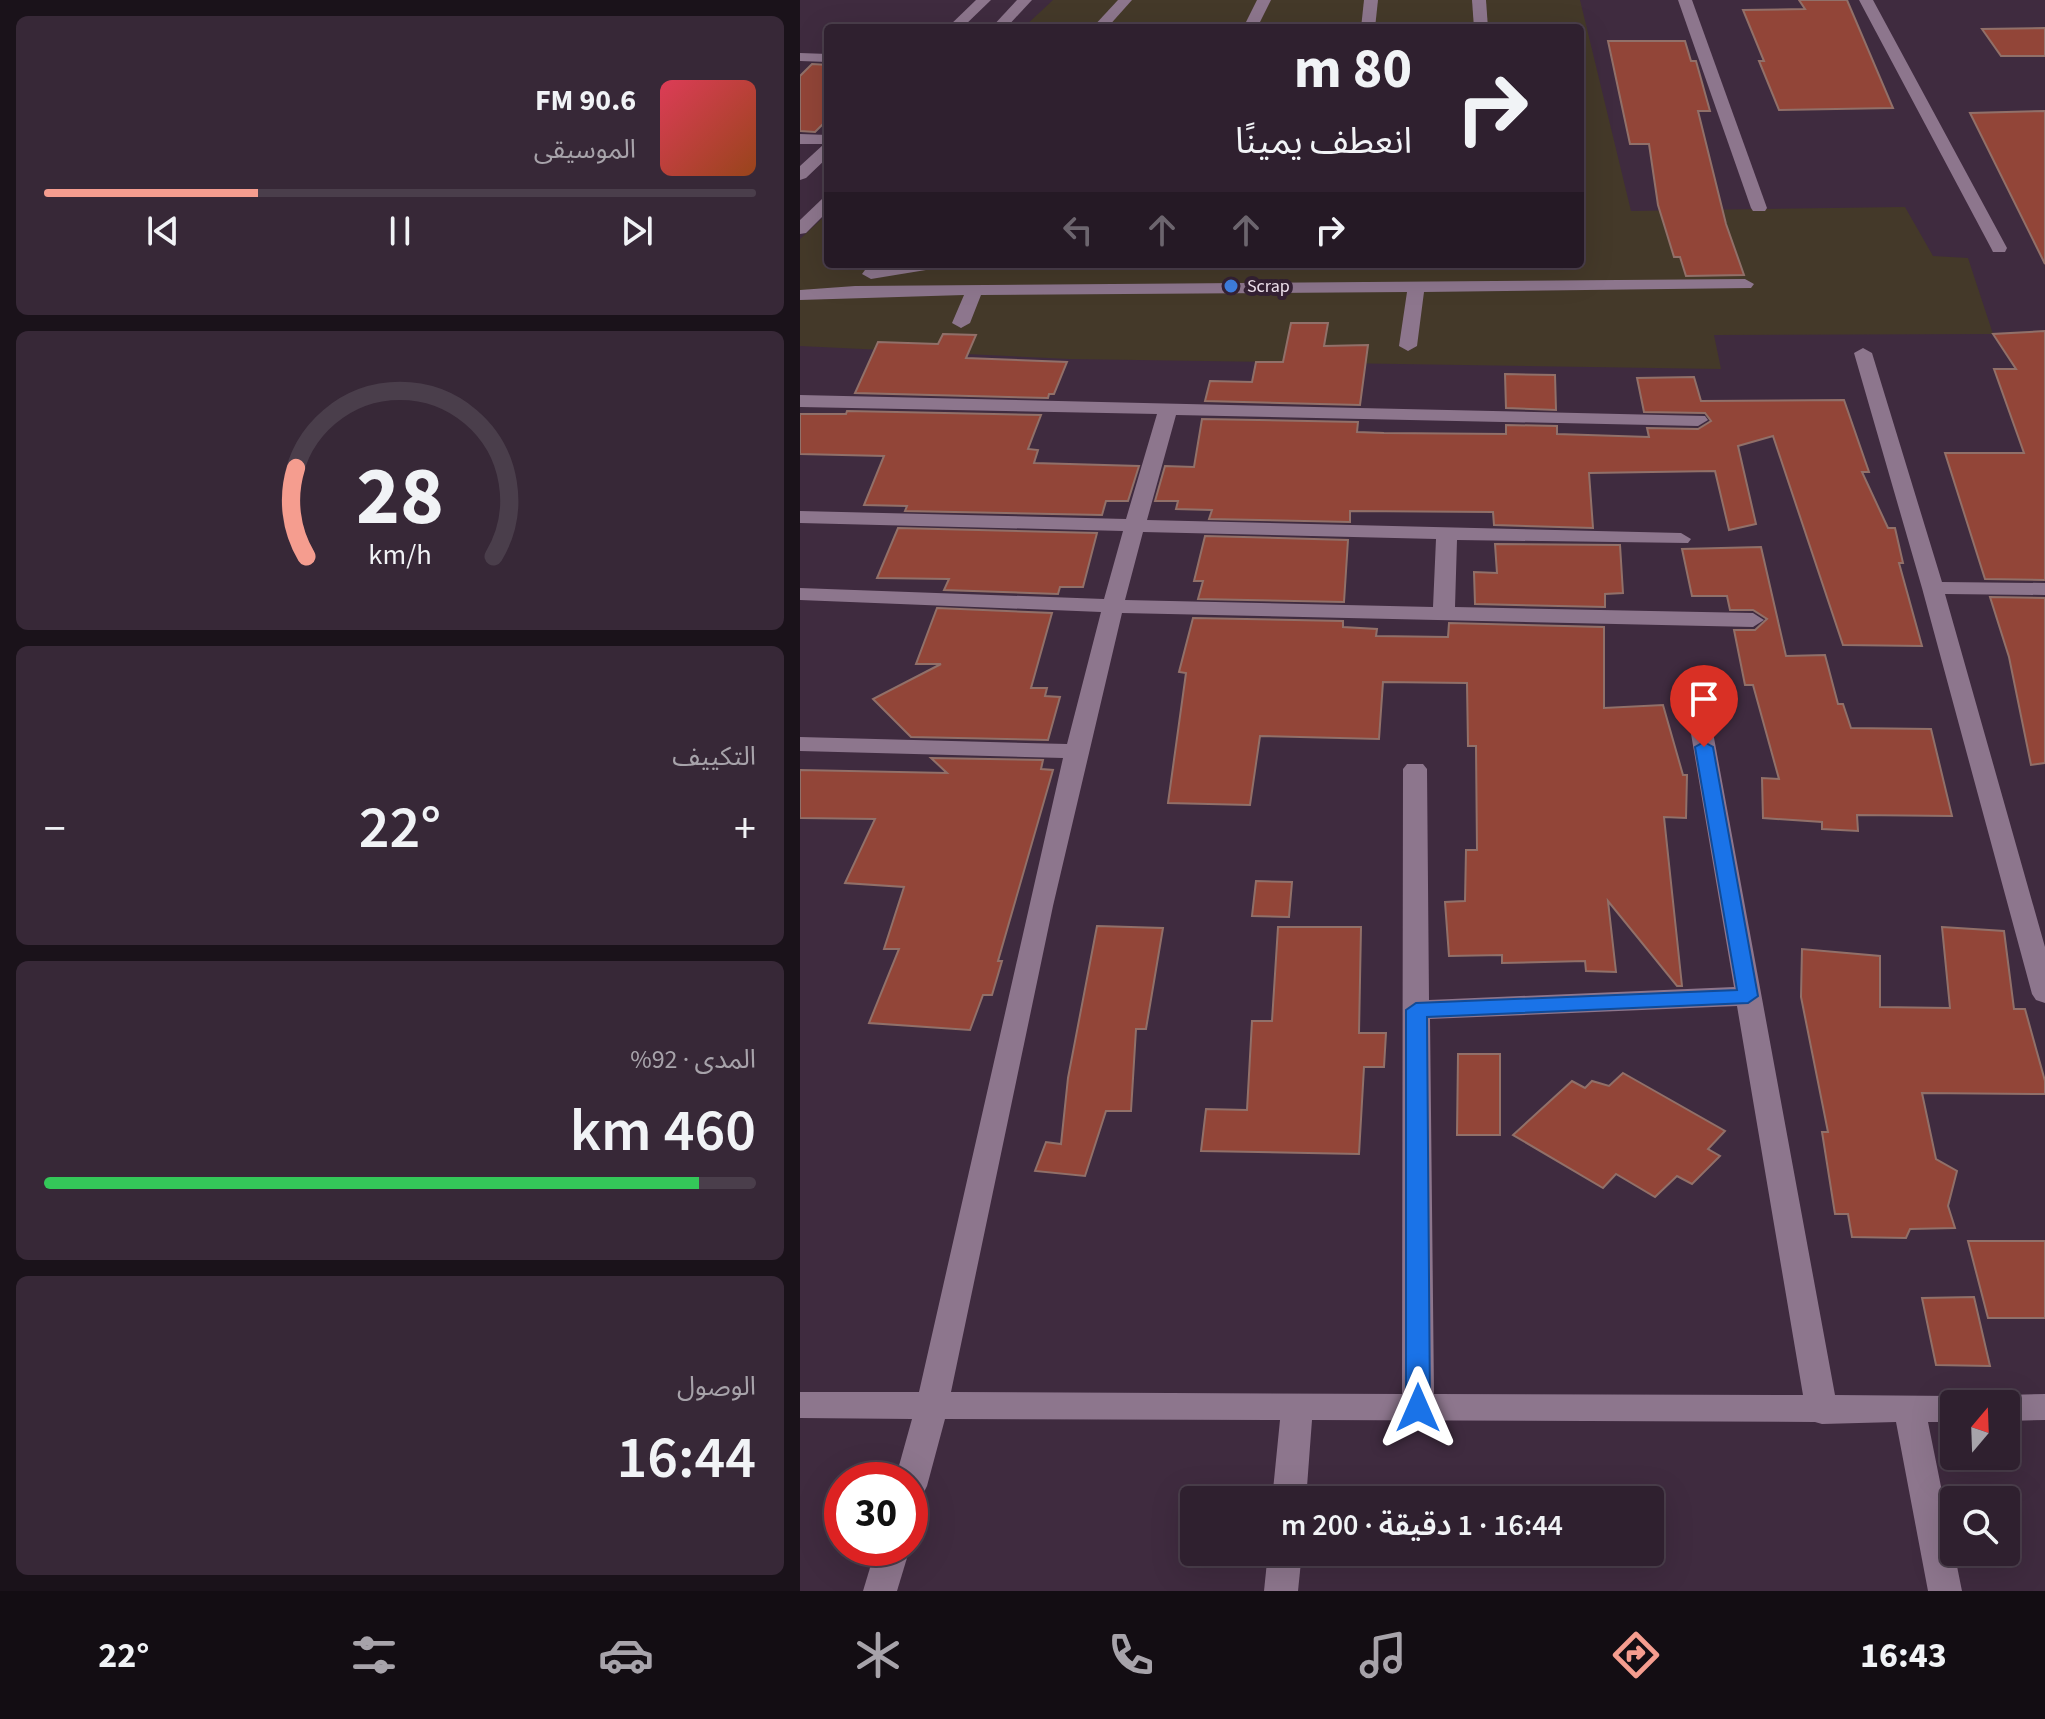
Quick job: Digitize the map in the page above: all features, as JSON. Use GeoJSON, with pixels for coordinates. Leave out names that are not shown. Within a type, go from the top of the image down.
{"type":"FeatureCollection","features":[{"type":"Feature","properties":{"kind":"street"},"geometry":{"type":"LineString","coordinates":[[958,24],[984,0]]}},
{"type":"Feature","properties":{"kind":"street"},"geometry":{"type":"LineString","coordinates":[[1002,24],[1025,0]]}},
{"type":"Feature","properties":{"kind":"street"},"geometry":{"type":"LineString","coordinates":[[1103,24],[1125,0]]}},
{"type":"Feature","properties":{"kind":"street"},"geometry":{"type":"LineString","coordinates":[[1252,24],[1264,0]]}},
{"type":"Feature","properties":{"kind":"street"},"geometry":{"type":"LineString","coordinates":[[1368,24],[1371,0]]}},
{"type":"Feature","properties":{"kind":"street"},"geometry":{"type":"LineString","coordinates":[[1479,0],[1481,24]]}},
{"type":"Feature","properties":{"kind":"street"},"geometry":{"type":"LineString","coordinates":[[1685,0],[1759,208]]}},
{"type":"Feature","properties":{"kind":"street"},"geometry":{"type":"LineString","coordinates":[[1866,0],[1999,248]]}},
{"type":"Feature","properties":{"kind":"street"},"geometry":{"type":"LineString","coordinates":[[800,57],[824,58]]}},
{"type":"Feature","properties":{"kind":"street"},"geometry":{"type":"LineString","coordinates":[[800,139],[824,140]]}},
{"type":"Feature","properties":{"kind":"street"},"geometry":{"type":"LineString","coordinates":[[800,175],[824,152]]}},
{"type":"Feature","properties":{"kind":"street"},"geometry":{"type":"LineString","coordinates":[[800,229],[824,206]]}},
{"type":"Feature","properties":{"kind":"street"},"geometry":{"type":"LineString","coordinates":[[855,291],[876,269]]}},
{"type":"Feature","properties":{"kind":"street"},"geometry":{"type":"LineString","coordinates":[[800,295],[855,291],[1745,284]]}},
{"type":"Feature","properties":{"kind":"street"},"geometry":{"type":"LineString","coordinates":[[1408,346],[1416,286]]}},
{"type":"Feature","properties":{"kind":"street"},"geometry":{"type":"LineString","coordinates":[[961,323],[975,290]]}},
{"type":"Feature","properties":{"kind":"street"},"geometry":{"type":"LineString","coordinates":[[1863,353],[1933,588],[2045,994]]}},
{"type":"Feature","properties":{"kind":"street"},"geometry":{"type":"LineString","coordinates":[[800,401],[1698,420]]}},
{"type":"Feature","properties":{"kind":"street"},"geometry":{"type":"LineString","coordinates":[[917,1462],[932,1406],[1076,751],[1111,606],[1168,410]]}},
{"type":"Feature","properties":{"kind":"street"},"geometry":{"type":"LineString","coordinates":[[800,517],[1681,539]]}},
{"type":"Feature","properties":{"kind":"street"},"geometry":{"type":"LineString","coordinates":[[1444,613],[1447,533]]}},
{"type":"Feature","properties":{"kind":"street"},"geometry":{"type":"LineString","coordinates":[[1933,588],[2045,589]]}},
{"type":"Feature","properties":{"kind":"street"},"geometry":{"type":"LineString","coordinates":[[800,594],[1111,606],[1753,620]]}},
{"type":"Feature","properties":{"kind":"street"},"geometry":{"type":"LineString","coordinates":[[1699,716],[1822,1411]]}},
{"type":"Feature","properties":{"kind":"street"},"geometry":{"type":"LineString","coordinates":[[800,744],[1076,751]]}},
{"type":"Feature","properties":{"kind":"street"},"geometry":{"type":"LineString","coordinates":[[1415,769],[1418,1408]]}},
{"type":"Feature","properties":{"kind":"street"},"geometry":{"type":"LineString","coordinates":[[1416,1010],[1748,996]]}},
{"type":"Feature","properties":{"kind":"street"},"geometry":{"type":"LineString","coordinates":[[800,1405],[1940,1410]]}},
{"type":"Feature","properties":{"kind":"street"},"geometry":{"type":"LineString","coordinates":[[2020,1408],[2045,1407]]}},
{"type":"Feature","properties":{"kind":"street"},"geometry":{"type":"LineString","coordinates":[[1290,1486],[1297,1408]]}},
{"type":"Feature","properties":{"kind":"street"},"geometry":{"type":"LineString","coordinates":[[1910,1411],[1945,1591]]}},
{"type":"Feature","properties":{"kind":"street"},"geometry":{"type":"LineString","coordinates":[[880,1591],[888,1566]]}},
{"type":"Feature","properties":{"kind":"street"},"geometry":{"type":"LineString","coordinates":[[1281,1591],[1284,1566]]}},
{"type":"Feature","properties":{"kind":"shaded area"},"geometry":{"type":"Polygon","coordinates":[[[1053,0],[1580,0],[1631,211],[1905,207],[1933,256],[1968,258],[1993,334],[1714,335],[1721,369],[1069,359],[800,346],[800,239],[824,217],[824,268],[1584,268],[1584,24],[1027,24],[1053,0]]]}},
{"type":"Feature","properties":{"kind":"building"},"geometry":{"type":"Polygon","coordinates":[[[1799,0],[1847,0],[1893,108],[1779,110],[1759,61],[1764,61],[1743,10],[1805,9],[1799,0]]]}},
{"type":"Feature","properties":{"kind":"building"},"geometry":{"type":"Polygon","coordinates":[[[2045,28],[2045,56],[2001,56],[1982,29],[2045,28]]]}},
{"type":"Feature","properties":{"kind":"building"},"geometry":{"type":"Polygon","coordinates":[[[1608,41],[1685,41],[1691,61],[1696,61],[1710,111],[1698,111],[1726,224],[1744,275],[1686,276],[1680,257],[1674,257],[1658,205],[1649,144],[1630,144],[1608,41]]]}},
{"type":"Feature","properties":{"kind":"building"},"geometry":{"type":"Polygon","coordinates":[[[812,64],[824,65],[824,123],[815,132],[800,131],[800,76],[812,64]]]}},
{"type":"Feature","properties":{"kind":"building"},"geometry":{"type":"Polygon","coordinates":[[[2045,111],[2045,264],[1970,113],[2045,111]]]}},
{"type":"Feature","properties":{"kind":"building"},"geometry":{"type":"Polygon","coordinates":[[[1291,323],[1328,323],[1324,346],[1368,345],[1360,405],[1205,401],[1210,381],[1252,382],[1256,362],[1283,362],[1291,323]]]}},
{"type":"Feature","properties":{"kind":"building"},"geometry":{"type":"Polygon","coordinates":[[[2045,331],[2045,580],[1985,579],[1945,453],[2024,453],[1994,369],[2016,369],[1993,334],[2045,331]]]}},
{"type":"Feature","properties":{"kind":"building"},"geometry":{"type":"Polygon","coordinates":[[[943,334],[976,335],[966,358],[1067,362],[1054,394],[1049,394],[1048,398],[855,393],[878,342],[938,344],[943,334]]]}},
{"type":"Feature","properties":{"kind":"building"},"geometry":{"type":"Polygon","coordinates":[[[1505,374],[1555,375],[1556,410],[1506,408],[1505,374]]]}},
{"type":"Feature","properties":{"kind":"building"},"geometry":{"type":"Polygon","coordinates":[[[1694,377],[1701,401],[1844,400],[1869,472],[1862,472],[1888,528],[1895,528],[1903,563],[1899,563],[1922,646],[1843,645],[1773,436],[1738,446],[1756,524],[1729,530],[1715,471],[1589,473],[1593,528],[1494,525],[1493,512],[1350,511],[1350,522],[1209,519],[1212,510],[1176,509],[1178,501],[1155,501],[1165,466],[1194,467],[1202,419],[1358,422],[1357,432],[1384,433],[1506,434],[1506,425],[1557,426],[1557,434],[1649,437],[1647,428],[1698,429],[1711,421],[1705,413],[1644,412],[1637,378],[1694,377]]]}},
{"type":"Feature","properties":{"kind":"building"},"geometry":{"type":"Polygon","coordinates":[[[847,411],[1041,415],[1028,449],[1038,450],[1034,463],[1139,466],[1128,501],[1106,501],[1102,515],[905,511],[907,506],[864,505],[884,456],[800,454],[800,414],[846,414],[847,411]]]}},
{"type":"Feature","properties":{"kind":"building"},"geometry":{"type":"Polygon","coordinates":[[[898,528],[1097,533],[1083,587],[1060,587],[1058,594],[944,590],[949,579],[877,578],[898,528]]]}},
{"type":"Feature","properties":{"kind":"building"},"geometry":{"type":"Polygon","coordinates":[[[1205,536],[1348,540],[1344,602],[1198,599],[1203,581],[1194,581],[1205,536]]]}},
{"type":"Feature","properties":{"kind":"building"},"geometry":{"type":"Polygon","coordinates":[[[1495,544],[1620,545],[1623,593],[1605,594],[1605,607],[1475,604],[1474,572],[1497,573],[1495,544]]]}},
{"type":"Feature","properties":{"kind":"building"},"geometry":{"type":"Polygon","coordinates":[[[1761,547],[1786,656],[1825,655],[1838,704],[1843,704],[1851,728],[1931,729],[1952,816],[1857,815],[1858,831],[1822,829],[1822,822],[1763,818],[1762,778],[1779,779],[1753,685],[1745,685],[1734,630],[1755,630],[1767,619],[1753,610],[1730,610],[1727,596],[1692,596],[1682,549],[1761,547]]]}},
{"type":"Feature","properties":{"kind":"building"},"geometry":{"type":"Polygon","coordinates":[[[1990,597],[2045,598],[2045,763],[2031,765],[2009,657],[1990,597]]]}},
{"type":"Feature","properties":{"kind":"building"},"geometry":{"type":"Polygon","coordinates":[[[937,608],[1052,613],[1031,688],[1047,688],[1045,696],[1060,697],[1048,740],[911,737],[873,699],[941,664],[916,664],[937,608]]]}},
{"type":"Feature","properties":{"kind":"building"},"geometry":{"type":"Polygon","coordinates":[[[1193,618],[1343,621],[1343,627],[1377,629],[1376,636],[1448,637],[1449,623],[1604,627],[1604,708],[1663,705],[1683,775],[1687,775],[1686,818],[1664,817],[1682,986],[1677,986],[1608,901],[1616,972],[1586,971],[1585,961],[1502,963],[1502,955],[1449,956],[1445,902],[1465,901],[1466,850],[1477,850],[1476,746],[1468,746],[1467,683],[1383,682],[1379,739],[1260,736],[1250,805],[1168,803],[1186,673],[1179,672],[1193,618]]]}},
{"type":"Feature","properties":{"kind":"building"},"geometry":{"type":"Polygon","coordinates":[[[931,758],[1043,760],[1041,769],[1053,770],[998,961],[1002,961],[992,995],[983,995],[970,1030],[869,1023],[899,949],[884,949],[904,887],[845,883],[875,819],[800,818],[800,770],[947,773],[931,758]]]}},
{"type":"Feature","properties":{"kind":"building"},"geometry":{"type":"Polygon","coordinates":[[[1256,881],[1292,882],[1289,917],[1252,916],[1256,881]]]}},
{"type":"Feature","properties":{"kind":"building"},"geometry":{"type":"Polygon","coordinates":[[[1097,926],[1163,928],[1146,1029],[1136,1029],[1131,1111],[1106,1111],[1085,1176],[1035,1171],[1046,1142],[1061,1144],[1068,1078],[1097,926]]]}},
{"type":"Feature","properties":{"kind":"building"},"geometry":{"type":"Polygon","coordinates":[[[1278,927],[1361,927],[1359,1033],[1386,1033],[1384,1067],[1364,1067],[1359,1154],[1201,1151],[1206,1109],[1247,1110],[1252,1021],[1272,1021],[1278,927]]]}},
{"type":"Feature","properties":{"kind":"building"},"geometry":{"type":"Polygon","coordinates":[[[1942,927],[2004,931],[2014,1009],[2025,1009],[2045,1081],[2045,1094],[1922,1093],[1936,1159],[1957,1171],[1948,1206],[1955,1228],[1910,1229],[1906,1238],[1852,1237],[1848,1214],[1835,1214],[1822,1132],[1828,1132],[1801,997],[1802,949],[1880,956],[1880,1007],[1950,1008],[1942,927]]]}},
{"type":"Feature","properties":{"kind":"building"},"geometry":{"type":"Polygon","coordinates":[[[1458,1054],[1500,1054],[1500,1135],[1457,1135],[1458,1054]]]}},
{"type":"Feature","properties":{"kind":"building"},"geometry":{"type":"Polygon","coordinates":[[[1623,1073],[1725,1131],[1708,1149],[1720,1156],[1692,1184],[1677,1176],[1655,1197],[1616,1174],[1603,1188],[1513,1135],[1572,1081],[1585,1088],[1592,1081],[1609,1086],[1623,1073]]]}},
{"type":"Feature","properties":{"kind":"building"},"geometry":{"type":"Polygon","coordinates":[[[1968,1241],[2045,1241],[2045,1318],[1988,1318],[1968,1241]]]}},
{"type":"Feature","properties":{"kind":"building"},"geometry":{"type":"Polygon","coordinates":[[[1974,1297],[1990,1366],[1936,1365],[1922,1298],[1974,1297]]]}},
{"type":"Feature","properties":{"kind":"place","name":"Scrap"},"geometry":{"type":"Point","coordinates":[1231,286]}},
{"type":"Feature","properties":{"kind":"route"},"geometry":{"type":"LineString","coordinates":[[1418,1408],[1416,1010],[1748,996],[1704,747]]}}]}
